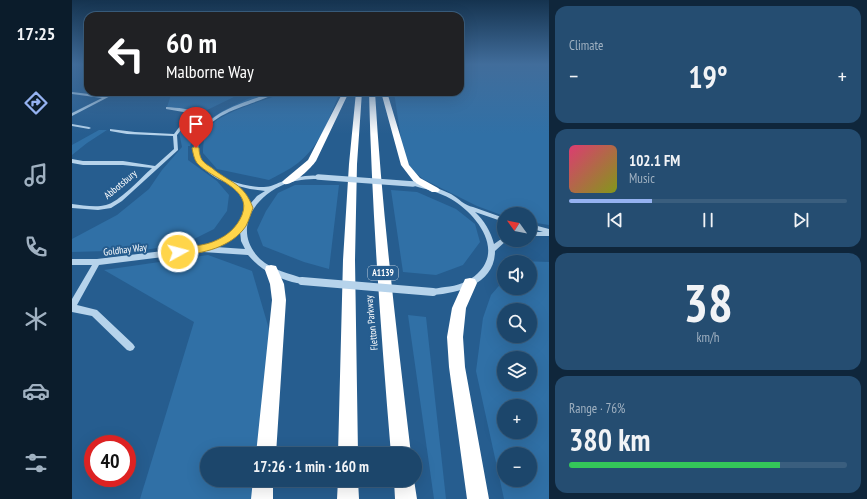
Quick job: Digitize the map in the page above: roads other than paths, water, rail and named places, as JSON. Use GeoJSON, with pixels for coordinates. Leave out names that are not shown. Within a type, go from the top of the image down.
{"type":"FeatureCollection","features":[{"type":"Feature","properties":{"kind":"highway"},"geometry":{"type":"LineString","coordinates":[[287,182],[312,161],[344,96]]}},
{"type":"Feature","properties":{"kind":"highway","name":"Fletton Parkway"},"geometry":{"type":"LineString","coordinates":[[348,447],[349,260],[353,164],[359,96]]}},
{"type":"Feature","properties":{"kind":"highway","name":"Fletton Parkway"},"geometry":{"type":"LineString","coordinates":[[372,96],[375,165],[382,262],[400,447]]}},
{"type":"Feature","properties":{"kind":"highway"},"geometry":{"type":"LineString","coordinates":[[385,96],[405,164],[417,180],[435,190]]}},
{"type":"Feature","properties":{"kind":"highway"},"geometry":{"type":"LineString","coordinates":[[267,447],[279,300],[277,284],[271,270]]}},
{"type":"Feature","properties":{"kind":"highway"},"geometry":{"type":"LineString","coordinates":[[470,283],[459,308],[455,337],[457,368],[478,499]]}},
{"type":"Feature","properties":{"kind":"highway"},"geometry":{"type":"LineString","coordinates":[[262,499],[263,487]]}},
{"type":"Feature","properties":{"kind":"highway"},"geometry":{"type":"LineString","coordinates":[[348,487],[348,499]]}},
{"type":"Feature","properties":{"kind":"highway"},"geometry":{"type":"LineString","coordinates":[[405,487],[406,499]]}},
{"type":"Feature","properties":{"kind":"street"},"geometry":{"type":"LineString","coordinates":[[72,93],[84,95]]}},
{"type":"Feature","properties":{"kind":"street"},"geometry":{"type":"LineString","coordinates":[[92,96],[106,98]]}},
{"type":"Feature","properties":{"kind":"street"},"geometry":{"type":"LineString","coordinates":[[72,115],[109,96]]}},
{"type":"Feature","properties":{"kind":"street"},"geometry":{"type":"LineString","coordinates":[[267,96],[224,114],[208,124],[199,136],[196,148],[199,161],[214,173],[230,182],[256,189],[270,189]]}},
{"type":"Feature","properties":{"kind":"street"},"geometry":{"type":"LineString","coordinates":[[112,130],[125,133],[175,135],[184,123],[192,120],[197,114],[167,108]]}},
{"type":"Feature","properties":{"kind":"street"},"geometry":{"type":"LineString","coordinates":[[72,125],[89,128]]}},
{"type":"Feature","properties":{"kind":"street"},"geometry":{"type":"LineString","coordinates":[[181,129],[204,130]]}},
{"type":"Feature","properties":{"kind":"street","name":"Abbotsbury"},"geometry":{"type":"LineString","coordinates":[[72,206],[98,208],[109,207],[120,200],[154,167],[176,149],[175,135]]}},
{"type":"Feature","properties":{"kind":"street","name":"Abbotsbury"},"geometry":{"type":"LineString","coordinates":[[72,161],[83,163],[123,163],[154,167]]}},
{"type":"Feature","properties":{"kind":"street"},"geometry":{"type":"LineString","coordinates":[[465,206],[482,222],[487,230],[492,250],[491,259],[487,268],[480,277],[470,283],[453,289],[433,292],[302,281],[285,277],[258,262],[250,252],[245,242],[242,224],[249,208],[258,197],[270,189],[287,182],[318,177],[413,184],[435,190],[465,206],[497,217]]}},
{"type":"Feature","properties":{"kind":"street"},"geometry":{"type":"LineString","coordinates":[[230,182],[245,197],[249,208]]}},
{"type":"Feature","properties":{"kind":"street","name":"Goldhay Way"},"geometry":{"type":"LineString","coordinates":[[203,249],[220,243],[229,237],[242,224]]}},
{"type":"Feature","properties":{"kind":"street"},"geometry":{"type":"LineString","coordinates":[[537,228],[549,231]]}},
{"type":"Feature","properties":{"kind":"street"},"geometry":{"type":"LineString","coordinates":[[537,234],[549,234]]}},
{"type":"Feature","properties":{"kind":"street"},"geometry":{"type":"LineString","coordinates":[[492,250],[497,245]]}},
{"type":"Feature","properties":{"kind":"street","name":"Goldhay Way"},"geometry":{"type":"LineString","coordinates":[[72,262],[97,262],[203,249],[250,252]]}},
{"type":"Feature","properties":{"kind":"street"},"geometry":{"type":"LineString","coordinates":[[97,262],[72,307],[94,313],[130,347]]}}]}
